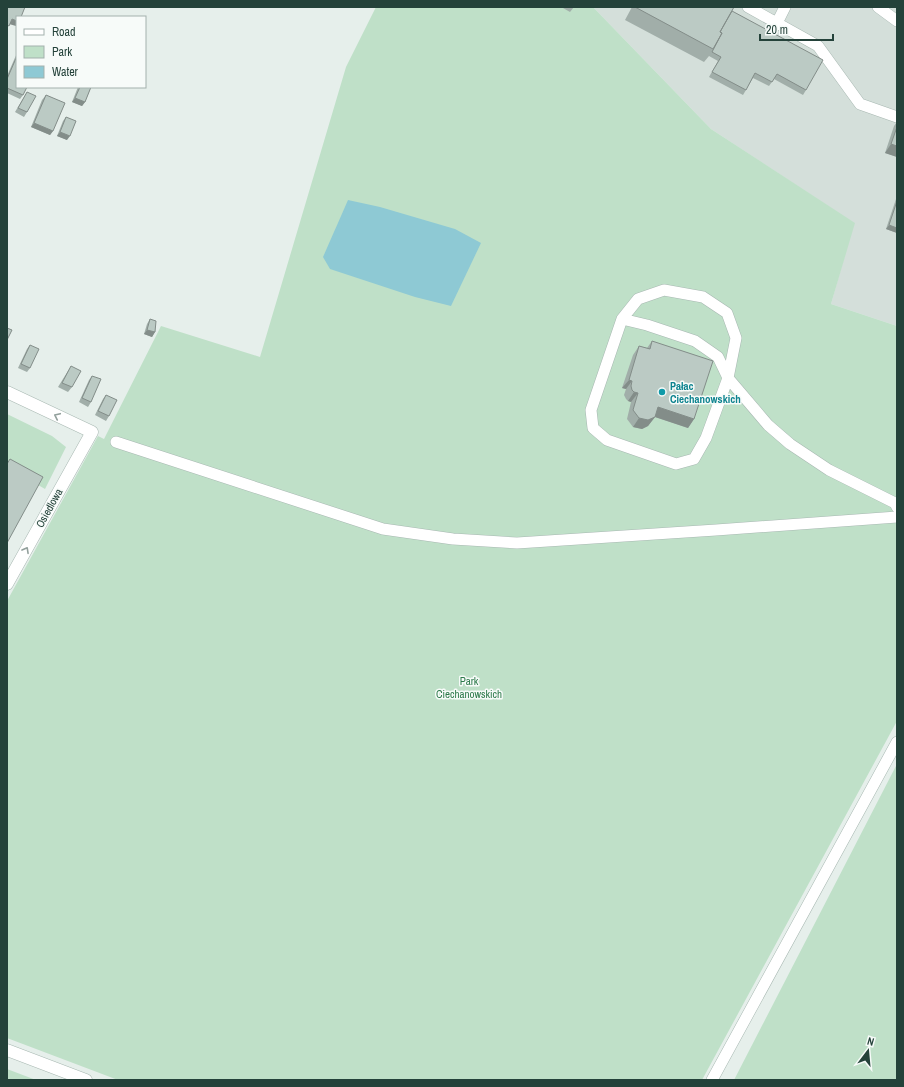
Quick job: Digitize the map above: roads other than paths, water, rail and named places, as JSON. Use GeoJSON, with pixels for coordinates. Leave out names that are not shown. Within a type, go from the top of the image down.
{"type":"FeatureCollection","features":[{"type":"Feature","properties":{"kind":"street","name":"Osiedlowa"},"geometry":{"type":"LineString","coordinates":[[7,392],[92,432],[7,584]]}},
{"type":"Feature","properties":{"kind":"street"},"geometry":{"type":"LineString","coordinates":[[7,1050],[86,1080]]}},
{"type":"Feature","properties":{"kind":"lane"},"geometry":{"type":"LineString","coordinates":[[748,7],[818,46],[860,104],[897,117]]}},
{"type":"Feature","properties":{"kind":"lane"},"geometry":{"type":"LineString","coordinates":[[777,23],[785,7]]}},
{"type":"Feature","properties":{"kind":"lane"},"geometry":{"type":"LineString","coordinates":[[878,7],[897,21]]}},
{"type":"Feature","properties":{"kind":"lane"},"geometry":{"type":"LineString","coordinates":[[664,290],[703,297],[727,313],[736,338],[728,378],[706,438],[694,459],[676,464],[607,440],[593,428],[591,410],[622,319],[638,299],[664,290]]}},
{"type":"Feature","properties":{"kind":"lane"},"geometry":{"type":"LineString","coordinates":[[622,319],[647,325],[695,341],[718,357],[728,378],[768,425],[790,444],[829,470],[895,503],[897,507]]}},
{"type":"Feature","properties":{"kind":"lane"},"geometry":{"type":"LineString","coordinates":[[116,442],[383,529],[453,539],[517,543],[897,516]]}},
{"type":"Feature","properties":{"kind":"lane"},"geometry":{"type":"LineString","coordinates":[[712,1080],[897,742]]}},
{"type":"Feature","properties":{"kind":"water"},"geometry":{"type":"Polygon","coordinates":[[[348,200],[380,207],[455,229],[481,243],[451,306],[415,297],[330,269],[323,257],[348,200]]]}},
{"type":"Feature","properties":{"kind":"place","name":"Pałac Ciechanowskich"},"geometry":{"type":"Point","coordinates":[662,392]}},
{"type":"Feature","properties":{"kind":"park label","name":"Park Ciechanowskich"},"geometry":{"type":"Point","coordinates":[469,687]}}]}
